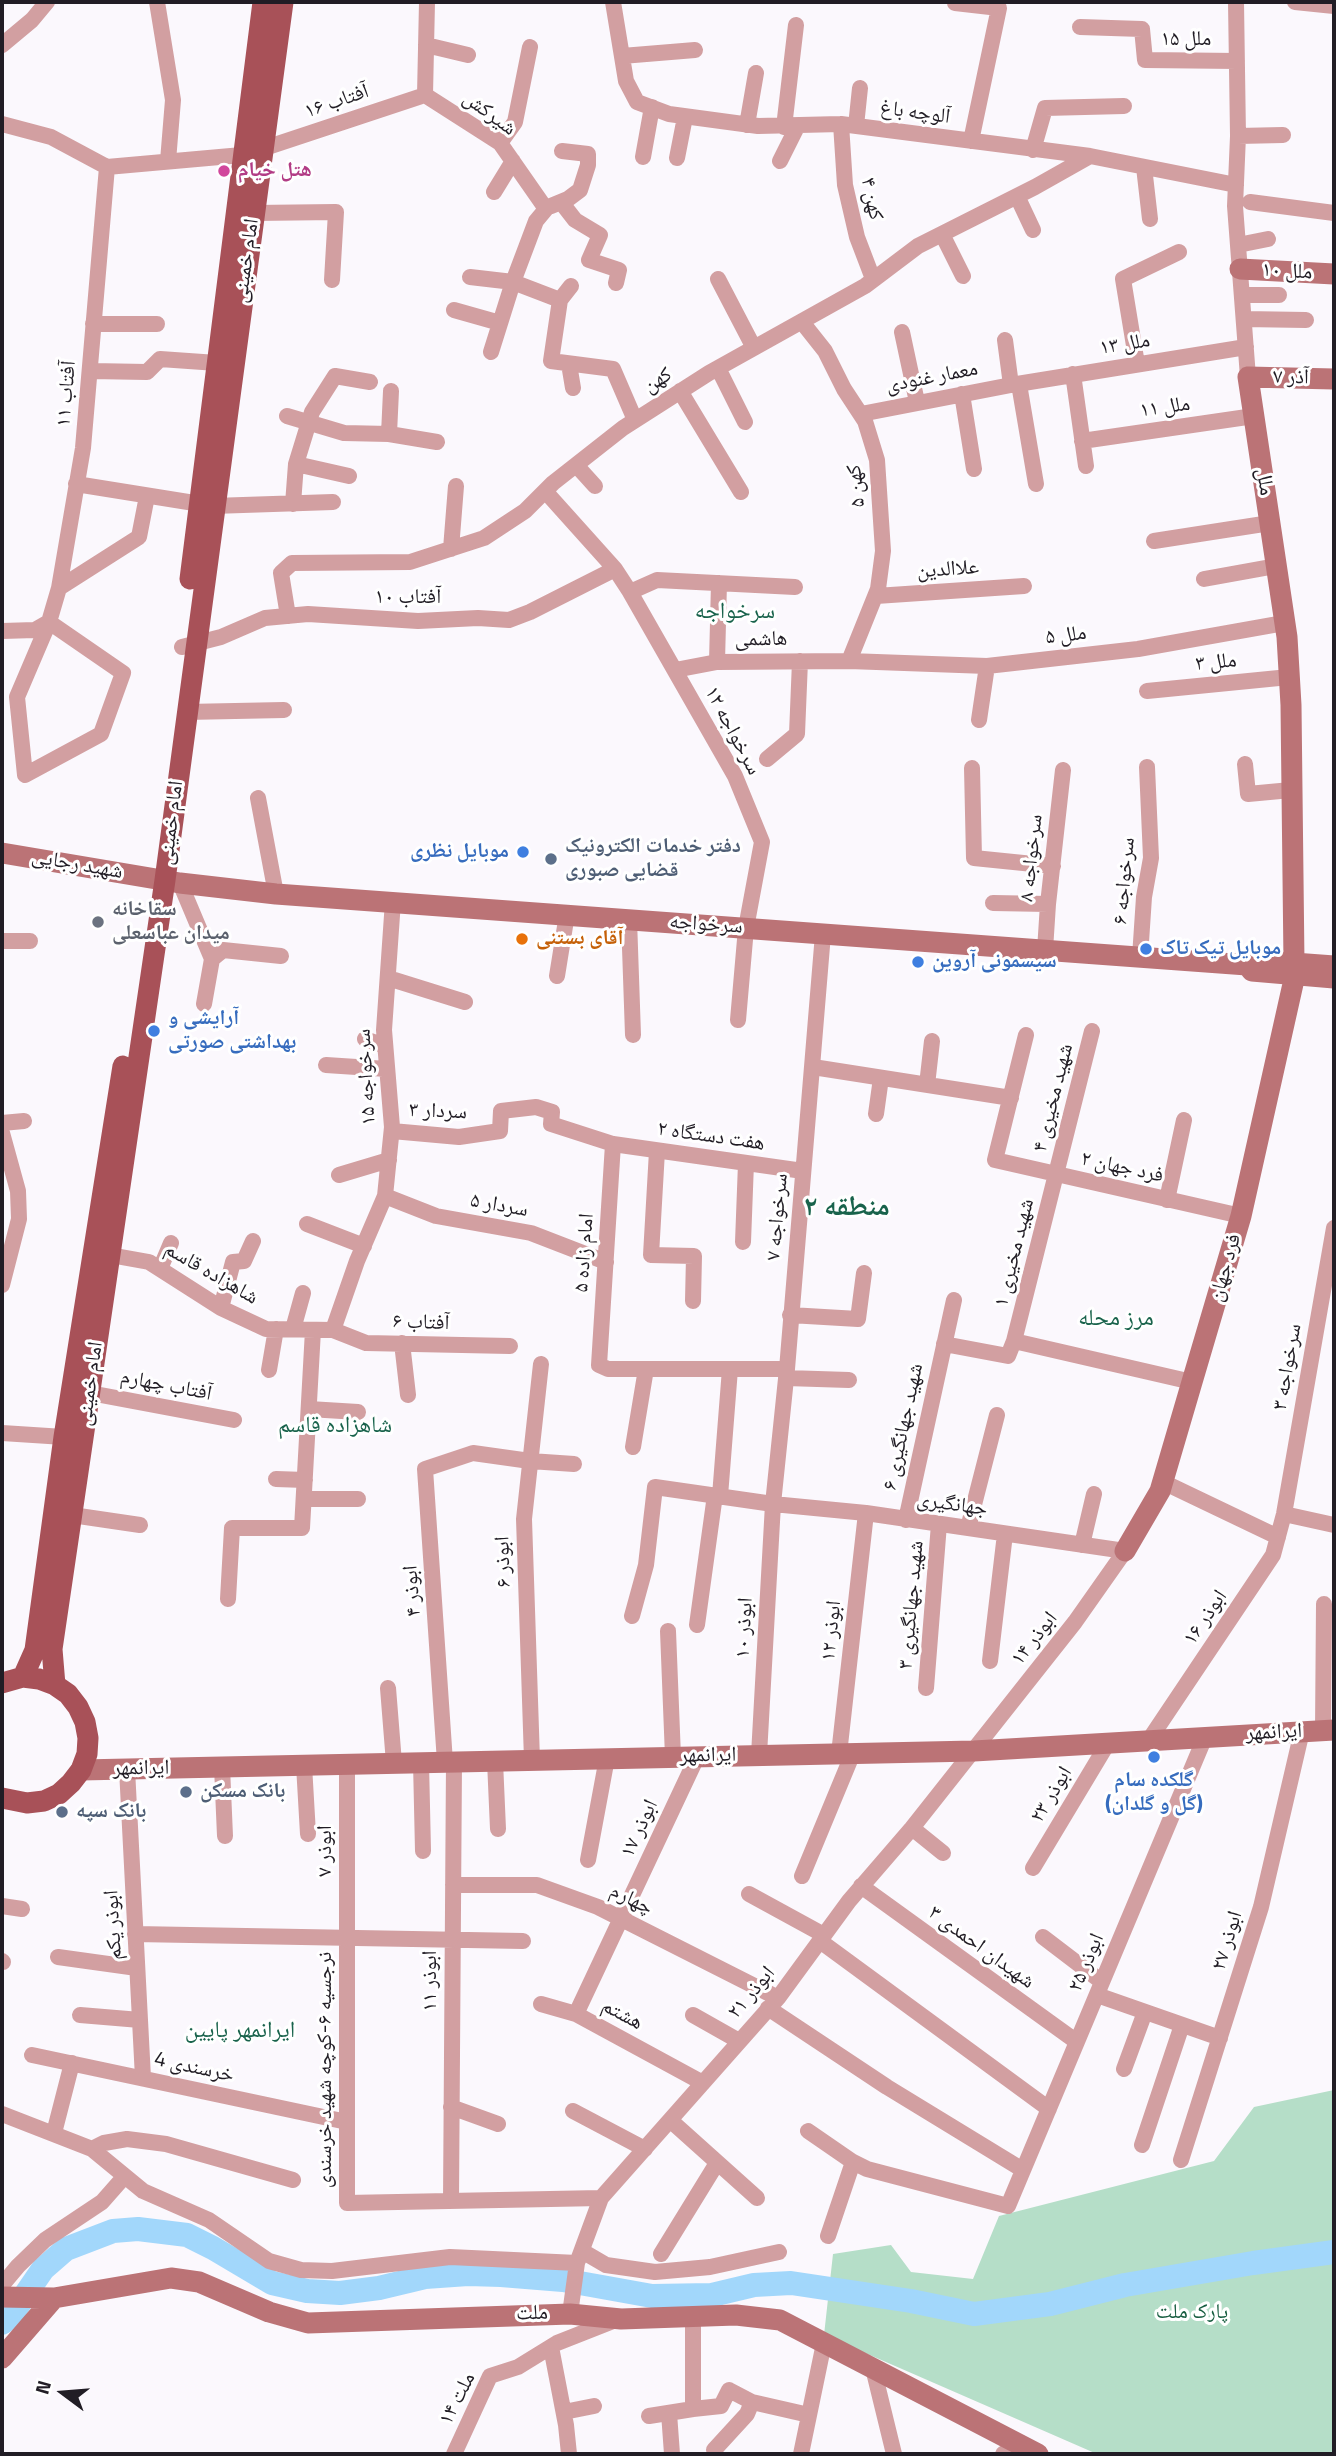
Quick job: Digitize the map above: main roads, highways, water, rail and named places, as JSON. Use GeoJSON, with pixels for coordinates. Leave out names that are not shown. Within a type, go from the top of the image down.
{"type":"FeatureCollection","features":[{"type":"Feature","properties":{"kind":"main road","name":"امام خمینی"},"geometry":{"type":"LineString","coordinates":[[23,1677],[35,1650],[64,1437],[166,880],[206,505],[254,213],[263,2]]}},
{"type":"Feature","properties":{"kind":"main road","name":"امام خمینی"},"geometry":{"type":"LineString","coordinates":[[206,505],[216,363],[283,2]]}},
{"type":"Feature","properties":{"kind":"main road","name":"۱۰ ملل"},"geometry":{"type":"LineString","coordinates":[[1240,269],[1334,274]]}},
{"type":"Feature","properties":{"kind":"main road","name":"آذر ۷"},"geometry":{"type":"LineString","coordinates":[[1248,377],[1334,379]]}},
{"type":"Feature","properties":{"kind":"main road","name":"ملل"},"geometry":{"type":"LineString","coordinates":[[1248,377],[1284,623],[1289,677],[1294,969]]}},
{"type":"Feature","properties":{"kind":"main road","name":"امام خمینی"},"geometry":{"type":"LineString","coordinates":[[55,1685],[52,1649],[166,880],[186,712],[189,646]]}},
{"type":"Feature","properties":{"kind":"main road","name":"شهید رجایی"},"geometry":{"type":"LineString","coordinates":[[2,853],[166,880]]}},
{"type":"Feature","properties":{"kind":"main road","name":"سرخواجه"},"geometry":{"type":"LineString","coordinates":[[166,880],[276,894],[1251,966],[1294,969],[1334,966]]}},
{"type":"Feature","properties":{"kind":"main road","name":"سرخواجه"},"geometry":{"type":"LineString","coordinates":[[1294,969],[1334,978]]}},
{"type":"Feature","properties":{"kind":"main road","name":"فرد جهان"},"geometry":{"type":"LineString","coordinates":[[1125,1550],[1160,1491],[1241,1216],[1294,969]]}},
{"type":"Feature","properties":{"kind":"main road"},"geometry":{"type":"LineString","coordinates":[[2,1683],[23,1677],[40,1679],[55,1685],[73,1700],[85,1722],[88,1738],[81,1770],[58,1794],[44,1801],[27,1803],[2,1798]]}},
{"type":"Feature","properties":{"kind":"main road","name":"ایرانمهر"},"geometry":{"type":"LineString","coordinates":[[81,1770],[974,1751],[1329,1730]]}},
{"type":"Feature","properties":{"kind":"main road","name":"ملت"},"geometry":{"type":"LineString","coordinates":[[2,2297],[54,2298],[170,2278],[199,2282],[269,2312],[308,2323],[570,2314],[621,2319],[736,2315],[780,2320],[873,2368],[1011,2449],[1038,2454]]}},
{"type":"Feature","properties":{"kind":"main road"},"geometry":{"type":"LineString","coordinates":[[2,2358],[54,2298]]}},
{"type":"Feature","properties":{"kind":"waterway"},"geometry":{"type":"LineString","coordinates":[[2,2323],[10,2317],[43,2269],[66,2249],[113,2231],[138,2229],[187,2235],[272,2283],[307,2291],[340,2293],[379,2288],[425,2277],[468,2274],[563,2280],[652,2296],[712,2295],[754,2285],[791,2283],[911,2301],[974,2314],[1050,2304],[1125,2285],[1334,2252]]}},
{"type":"Feature","properties":{"kind":"place","name":"هتل خیام"},"geometry":{"type":"Point","coordinates":[224,171]}},
{"type":"Feature","properties":{"kind":"place","name":"موبایل نظری"},"geometry":{"type":"Point","coordinates":[523,852]}},
{"type":"Feature","properties":{"kind":"place","name":"دفتر خدمات الکترونیک قضایی صبوری"},"geometry":{"type":"Point","coordinates":[551,859]}},
{"type":"Feature","properties":{"kind":"place","name":"سقاخانه میدان عباسعلی"},"geometry":{"type":"Point","coordinates":[98,922]}},
{"type":"Feature","properties":{"kind":"place","name":"آقای بستنی"},"geometry":{"type":"Point","coordinates":[522,939]}},
{"type":"Feature","properties":{"kind":"place","name":"موبایل تیک تاک"},"geometry":{"type":"Point","coordinates":[1146,949]}},
{"type":"Feature","properties":{"kind":"place","name":"سیسمونی آروین"},"geometry":{"type":"Point","coordinates":[918,962]}},
{"type":"Feature","properties":{"kind":"place","name":"آرایشی و بهداشتی صورتی"},"geometry":{"type":"Point","coordinates":[154,1031]}},
{"type":"Feature","properties":{"kind":"place","name":"گلکده سام (گل و گلدان)"},"geometry":{"type":"Point","coordinates":[1154,1757]}},
{"type":"Feature","properties":{"kind":"place","name":"بانک مسکن"},"geometry":{"type":"Point","coordinates":[186,1792]}},
{"type":"Feature","properties":{"kind":"place","name":"بانک سپه"},"geometry":{"type":"Point","coordinates":[62,1812]}},
{"type":"Feature","properties":{"kind":"district","name":"سرخواجه"},"geometry":{"type":"Point","coordinates":[735,612]}},
{"type":"Feature","properties":{"kind":"district","name":"منطقه ۲"},"geometry":{"type":"Point","coordinates":[847,1208]}},
{"type":"Feature","properties":{"kind":"district","name":"مرز محله"},"geometry":{"type":"Point","coordinates":[1116,1319]}},
{"type":"Feature","properties":{"kind":"district","name":"شاهزاده قاسم"},"geometry":{"type":"Point","coordinates":[335,1426]}},
{"type":"Feature","properties":{"kind":"district","name":"ایرانمهر پایین"},"geometry":{"type":"Point","coordinates":[240,2031]}},
{"type":"Feature","properties":{"kind":"park label","name":"پارک ملت"},"geometry":{"type":"Point","coordinates":[1192,2313]}}]}
